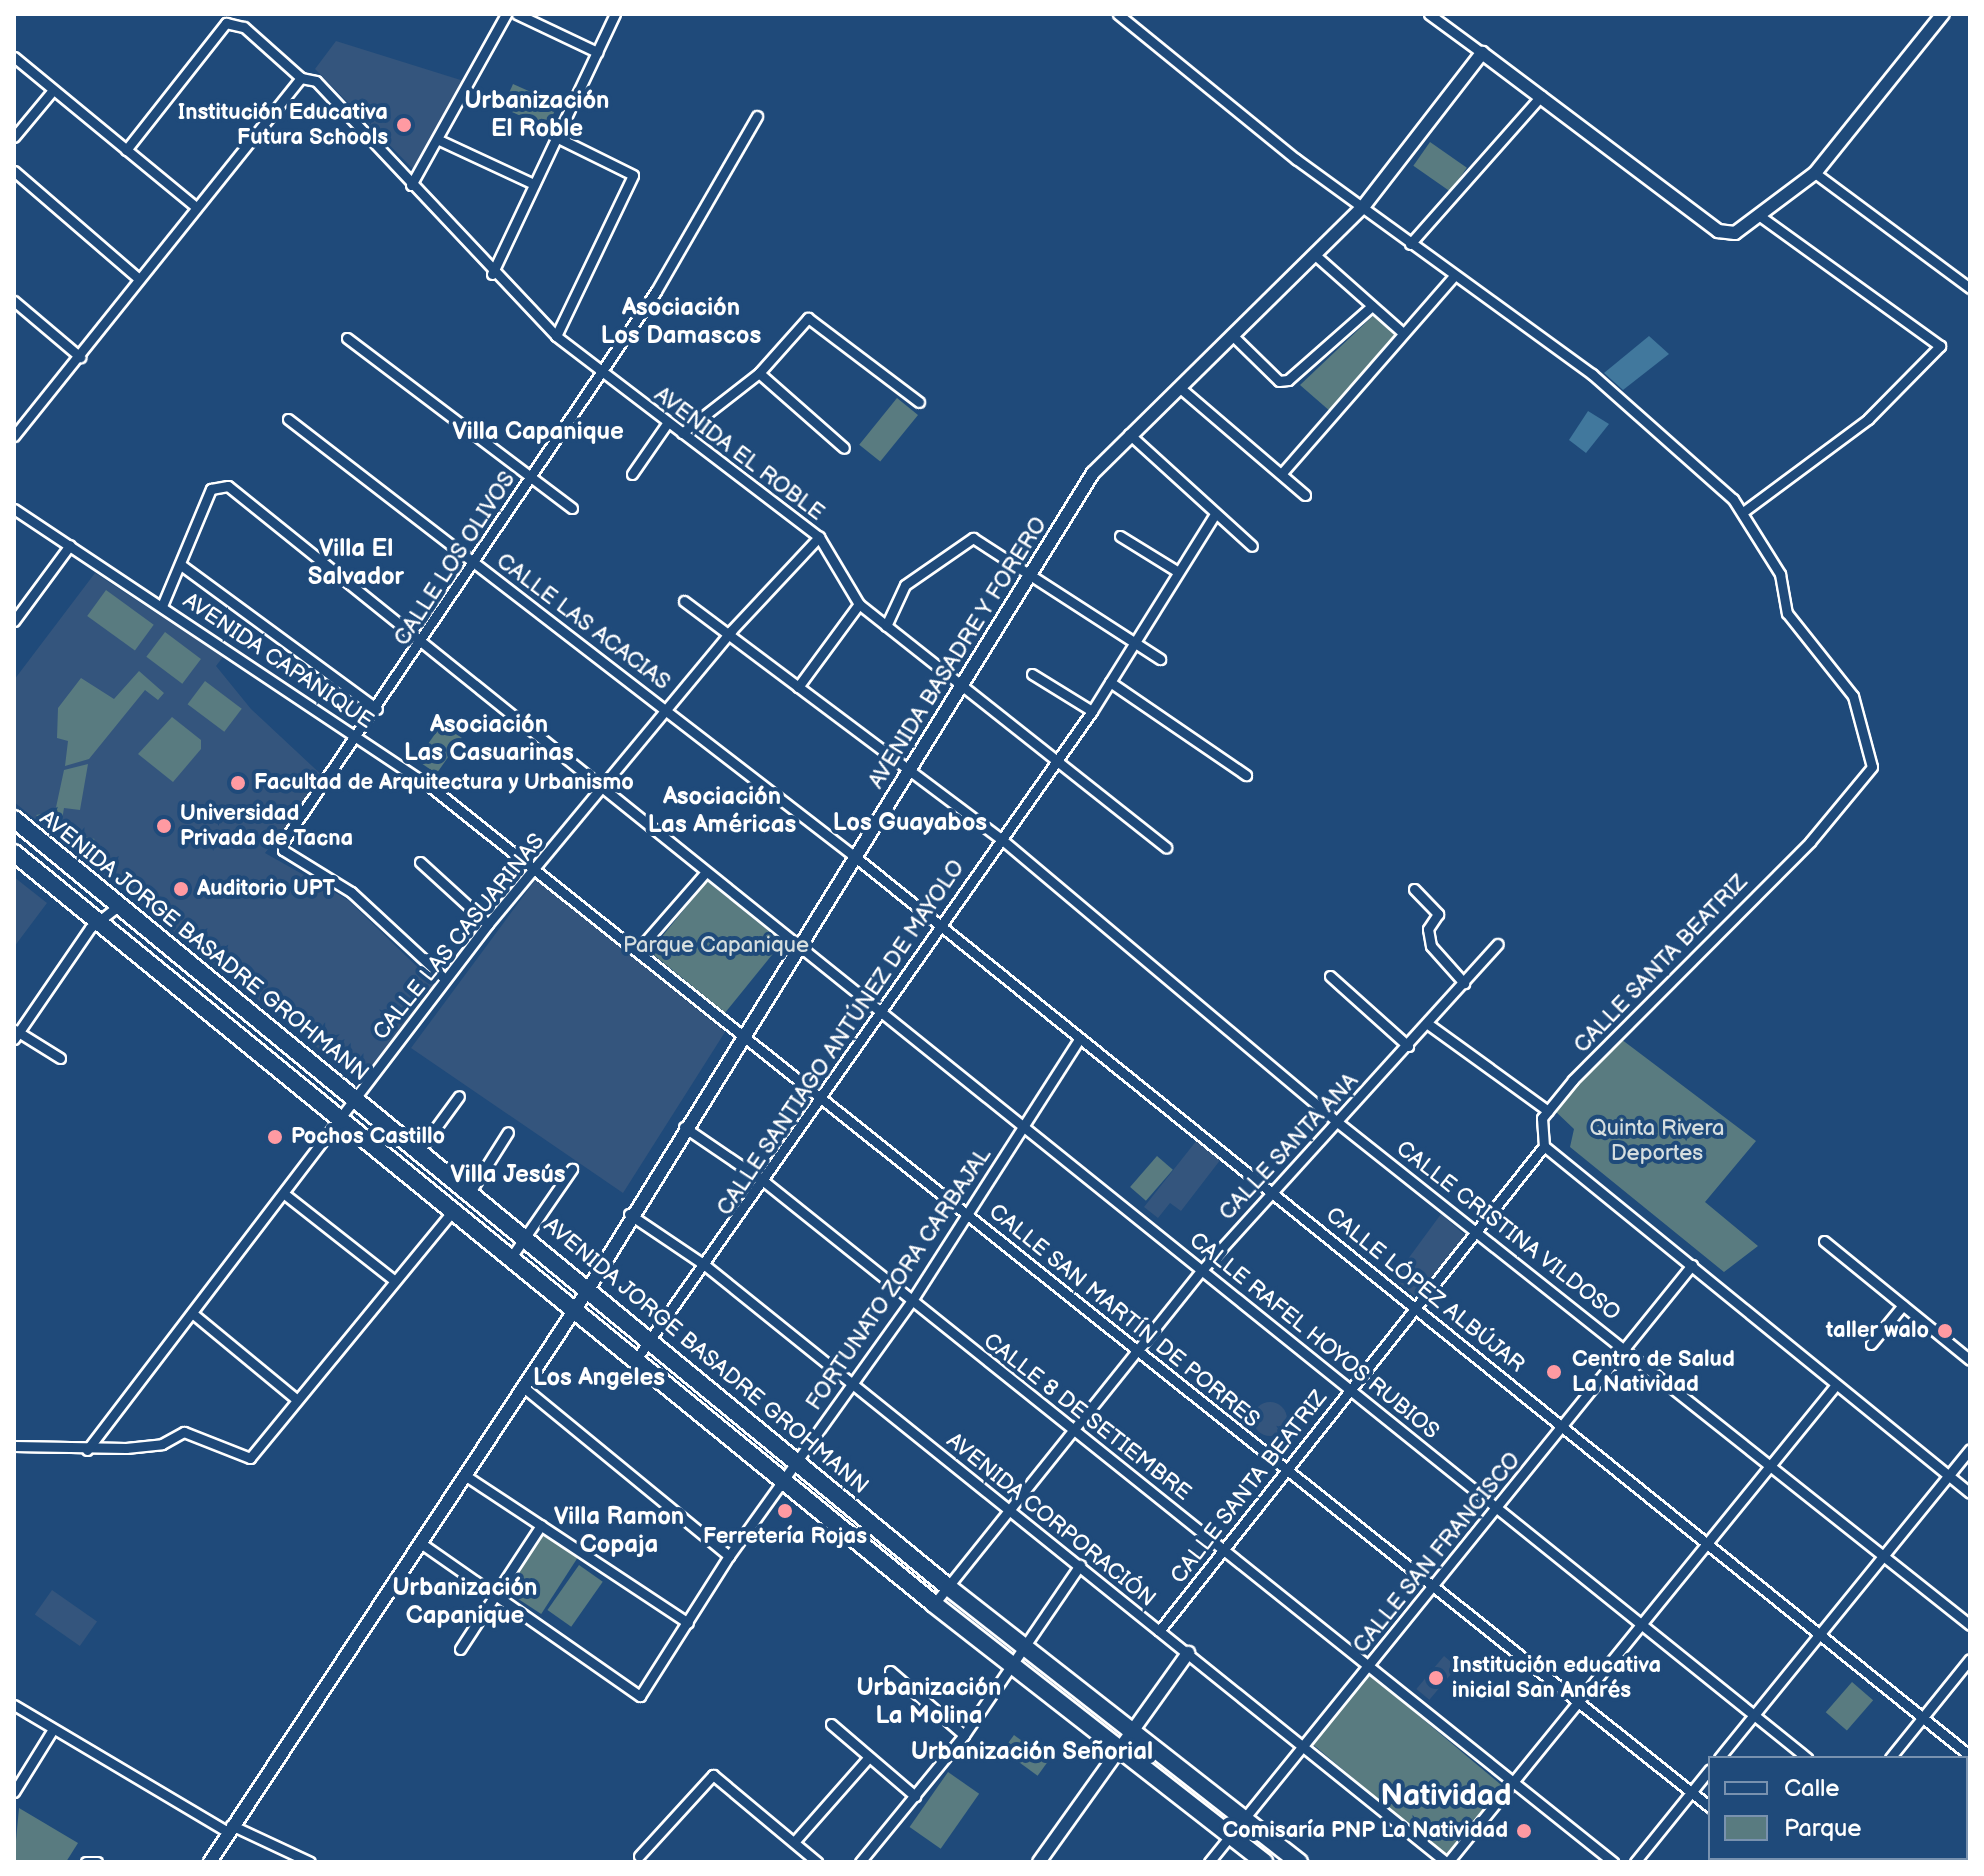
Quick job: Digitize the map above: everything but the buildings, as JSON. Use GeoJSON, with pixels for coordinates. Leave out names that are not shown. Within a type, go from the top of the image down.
{"type":"FeatureCollection","features":[{"type":"Feature","properties":{"kind":"highway","name":"AVENIDA JORGE BASADRE GROHMANN"},"geometry":{"type":"LineString","coordinates":[[14,819],[472,1189],[948,1587],[1299,1862]]}},
{"type":"Feature","properties":{"kind":"highway","name":"AVENIDA JORGE BASADRE GROHMANN"},"geometry":{"type":"LineString","coordinates":[[14,853],[637,1358],[934,1604],[1264,1862]]}},
{"type":"Feature","properties":{"kind":"highway"},"geometry":{"type":"LineString","coordinates":[[428,1188],[443,1167]]}},
{"type":"Feature","properties":{"kind":"street"},"geometry":{"type":"LineString","coordinates":[[411,185],[439,140],[506,14]]}},
{"type":"Feature","properties":{"kind":"street"},"geometry":{"type":"LineString","coordinates":[[517,14],[597,52]]}},
{"type":"Feature","properties":{"kind":"street"},"geometry":{"type":"LineString","coordinates":[[492,274],[615,14]]}},
{"type":"Feature","properties":{"kind":"street"},"geometry":{"type":"LineString","coordinates":[[1118,14],[1410,244],[1592,374],[1743,512],[1868,419],[1940,346],[1761,217]]}},
{"type":"Feature","properties":{"kind":"street"},"geometry":{"type":"LineString","coordinates":[[1429,14],[1726,234],[1761,217],[1815,173],[1943,14]]}},
{"type":"Feature","properties":{"kind":"street","name":"AVENIDA EL ROBLE"},"geometry":{"type":"LineString","coordinates":[[126,150],[226,23],[244,27],[301,78],[316,81],[492,274],[556,336],[819,537],[859,604],[1054,762],[1166,847]]}},
{"type":"Feature","properties":{"kind":"street","name":"AVENIDA BASADRE Y FORERO"},"geometry":{"type":"LineString","coordinates":[[210,1862],[228,1828],[422,1544],[522,1386],[589,1288],[629,1214],[740,1033],[963,687],[1093,473],[1129,434],[1363,207],[1482,53]]}},
{"type":"Feature","properties":{"kind":"street"},"geometry":{"type":"LineString","coordinates":[[14,57],[196,207]]}},
{"type":"Feature","properties":{"kind":"street"},"geometry":{"type":"LineString","coordinates":[[14,436],[24,419],[80,357],[301,78]]}},
{"type":"Feature","properties":{"kind":"street"},"geometry":{"type":"LineString","coordinates":[[14,137],[53,90]]}},
{"type":"Feature","properties":{"kind":"street"},"geometry":{"type":"LineString","coordinates":[[1410,244],[1541,96]]}},
{"type":"Feature","properties":{"kind":"street","name":"CALLE LOS OLIVOS"},"geometry":{"type":"LineString","coordinates":[[445,979],[351,892],[283,850],[600,371],[757,116]]}},
{"type":"Feature","properties":{"kind":"street"},"geometry":{"type":"LineString","coordinates":[[556,137],[633,175],[556,336]]}},
{"type":"Feature","properties":{"kind":"street"},"geometry":{"type":"LineString","coordinates":[[439,140],[534,184]]}},
{"type":"Feature","properties":{"kind":"street"},"geometry":{"type":"LineString","coordinates":[[14,171],[139,279]]}},
{"type":"Feature","properties":{"kind":"street"},"geometry":{"type":"LineString","coordinates":[[1815,173],[1970,288]]}},
{"type":"Feature","properties":{"kind":"street"},"geometry":{"type":"LineString","coordinates":[[1314,254],[1403,333]]}},
{"type":"Feature","properties":{"kind":"street"},"geometry":{"type":"LineString","coordinates":[[1282,473],[1454,276]]}},
{"type":"Feature","properties":{"kind":"street"},"geometry":{"type":"LineString","coordinates":[[14,301],[80,357]]}},
{"type":"Feature","properties":{"kind":"street"},"geometry":{"type":"LineString","coordinates":[[1233,336],[1279,381],[1288,380],[1372,306]]}},
{"type":"Feature","properties":{"kind":"street"},"geometry":{"type":"LineString","coordinates":[[682,433],[759,373],[815,318],[919,402]]}},
{"type":"Feature","properties":{"kind":"street"},"geometry":{"type":"LineString","coordinates":[[347,338],[572,508]]}},
{"type":"Feature","properties":{"kind":"street"},"geometry":{"type":"LineString","coordinates":[[759,373],[844,448]]}},
{"type":"Feature","properties":{"kind":"street"},"geometry":{"type":"LineString","coordinates":[[1179,387],[1305,495]]}},
{"type":"Feature","properties":{"kind":"street"},"geometry":{"type":"LineString","coordinates":[[14,411],[24,419]]}},
{"type":"Feature","properties":{"kind":"street","name":"CALLE LAS ACACIAS"},"geometry":{"type":"LineString","coordinates":[[288,419],[669,710],[854,856]]}},
{"type":"Feature","properties":{"kind":"street"},"geometry":{"type":"LineString","coordinates":[[632,474],[668,422]]}},
{"type":"Feature","properties":{"kind":"street"},"geometry":{"type":"LineString","coordinates":[[1129,434],[1252,546]]}},
{"type":"Feature","properties":{"kind":"street","name":"CALLE RAFEL HOYOS RUBIOS"},"geometry":{"type":"LineString","coordinates":[[181,565],[211,489],[228,486],[604,792],[1023,1125],[1805,1756]]}},
{"type":"Feature","properties":{"kind":"street","name":"AVENIDA CAPANIQUE"},"geometry":{"type":"LineString","coordinates":[[14,509],[359,736],[534,868],[740,1033]]}},
{"type":"Feature","properties":{"kind":"street","name":"CALLE SANTA BEATRIZ"},"geometry":{"type":"LineString","coordinates":[[1548,1111],[1679,966],[1810,842],[1872,767],[1853,696],[1787,613],[1780,574],[1743,512]]}},
{"type":"Feature","properties":{"kind":"street","name":"CALLE SANTIAGO ANTÚNEZ DE MAYOLO"},"geometry":{"type":"LineString","coordinates":[[637,1358],[766,1183],[939,924],[1092,711],[1175,570],[1215,514]]}},
{"type":"Feature","properties":{"kind":"street"},"geometry":{"type":"LineString","coordinates":[[1120,536],[1175,570]]}},
{"type":"Feature","properties":{"kind":"street","name":"CALLE LAS CASUARINAS"},"geometry":{"type":"LineString","coordinates":[[87,1450],[287,1196],[343,1120],[356,1097],[488,924],[534,868],[604,792],[731,631],[819,537]]}},
{"type":"Feature","properties":{"kind":"street"},"geometry":{"type":"LineString","coordinates":[[886,626],[905,585],[965,539],[1030,575],[1160,659]]}},
{"type":"Feature","properties":{"kind":"street"},"geometry":{"type":"LineString","coordinates":[[14,621],[70,545]]}},
{"type":"Feature","properties":{"kind":"street"},"geometry":{"type":"LineString","coordinates":[[162,606],[181,565],[377,709]]}},
{"type":"Feature","properties":{"kind":"street","name":"CALLE CRISTINA VILDOSO"},"geometry":{"type":"LineString","coordinates":[[684,601],[731,631],[798,687],[1000,838],[1336,1121],[1627,1347],[1970,1625]]}},
{"type":"Feature","properties":{"kind":"street"},"geometry":{"type":"LineString","coordinates":[[798,687],[859,604]]}},
{"type":"Feature","properties":{"kind":"street"},"geometry":{"type":"LineString","coordinates":[[1032,674],[1092,711]]}},
{"type":"Feature","properties":{"kind":"street"},"geometry":{"type":"LineString","coordinates":[[1110,682],[1246,775]]}},
{"type":"Feature","properties":{"kind":"street","name":"CALLE LÓPEZ ALBÚJAR"},"geometry":{"type":"LineString","coordinates":[[854,856],[1079,1039],[1272,1189],[1707,1546],[1970,1756]]}},
{"type":"Feature","properties":{"kind":"street"},"geometry":{"type":"LineString","coordinates":[[420,862],[488,924]]}},
{"type":"Feature","properties":{"kind":"street"},"geometry":{"type":"LineString","coordinates":[[637,951],[705,873]]}},
{"type":"Feature","properties":{"kind":"street"},"geometry":{"type":"LineString","coordinates":[[1414,889],[1438,914],[1428,929],[1431,946],[1464,983]]}},
{"type":"Feature","properties":{"kind":"street"},"geometry":{"type":"LineString","coordinates":[[60,1058],[15,1034],[97,920],[120,905]]}},
{"type":"Feature","properties":{"kind":"street","name":"CALLE SANTA ANA"},"geometry":{"type":"LineString","coordinates":[[934,1604],[1202,1270],[1272,1189],[1408,1046],[1498,944]]}},
{"type":"Feature","properties":{"kind":"street"},"geometry":{"type":"LineString","coordinates":[[1330,976],[1408,1046]]}},
{"type":"Feature","properties":{"kind":"street"},"geometry":{"type":"LineString","coordinates":[[1428,1024],[1548,1111],[1544,1146],[1970,1493]]}},
{"type":"Feature","properties":{"kind":"street","name":"CALLE SAN MARTÍN DE PORRES"},"geometry":{"type":"LineString","coordinates":[[740,1033],[1708,1805]]}},
{"type":"Feature","properties":{"kind":"street","name":"FORTUNATO ZORA CARBAJAL"},"geometry":{"type":"LineString","coordinates":[[495,1594],[640,1696],[729,1556],[854,1386],[911,1302],[965,1212],[1079,1039]]}},
{"type":"Feature","properties":{"kind":"street"},"geometry":{"type":"LineString","coordinates":[[421,1148],[459,1096]]}},
{"type":"Feature","properties":{"kind":"street","name":"CALLE 8 DE SETIEMBRE"},"geometry":{"type":"LineString","coordinates":[[683,1127],[766,1183],[1613,1862]]}},
{"type":"Feature","properties":{"kind":"street"},"geometry":{"type":"LineString","coordinates":[[472,1189],[508,1132]]}},
{"type":"Feature","properties":{"kind":"street","name":"CALLE SANTA BEATRIZ"},"geometry":{"type":"LineString","coordinates":[[1159,1631],[1544,1146]]}},
{"type":"Feature","properties":{"kind":"street"},"geometry":{"type":"LineString","coordinates":[[512,1256],[572,1169]]}},
{"type":"Feature","properties":{"kind":"street"},"geometry":{"type":"LineString","coordinates":[[287,1196],[395,1281]]}},
{"type":"Feature","properties":{"kind":"street"},"geometry":{"type":"LineString","coordinates":[[14,1446],[87,1450],[162,1444],[184,1432],[250,1458],[454,1210]]}},
{"type":"Feature","properties":{"kind":"street","name":"AVENIDA CORPORACIÓN"},"geometry":{"type":"LineString","coordinates":[[629,1214],[706,1266],[1447,1862]]}},
{"type":"Feature","properties":{"kind":"street"},"geometry":{"type":"LineString","coordinates":[[1824,1241],[1970,1360]]}},
{"type":"Feature","properties":{"kind":"street","name":"CALLE SAN FRANCISCO"},"geometry":{"type":"LineString","coordinates":[[1209,1862],[1307,1747],[1496,1506],[1692,1265]]}},
{"type":"Feature","properties":{"kind":"street"},"geometry":{"type":"LineString","coordinates":[[1871,1344],[1903,1305]]}},
{"type":"Feature","properties":{"kind":"street"},"geometry":{"type":"LineString","coordinates":[[192,1313],[297,1400]]}},
{"type":"Feature","properties":{"kind":"street"},"geometry":{"type":"LineString","coordinates":[[522,1386],[729,1556]]}},
{"type":"Feature","properties":{"kind":"street"},"geometry":{"type":"LineString","coordinates":[[1447,1862],[1515,1784],[1835,1386]]}},
{"type":"Feature","properties":{"kind":"street"},"geometry":{"type":"LineString","coordinates":[[1721,1756],[1970,1449]]}},
{"type":"Feature","properties":{"kind":"street"},"geometry":{"type":"LineString","coordinates":[[466,1476],[688,1623]]}},
{"type":"Feature","properties":{"kind":"street"},"geometry":{"type":"LineString","coordinates":[[460,1649],[541,1525]]}},
{"type":"Feature","properties":{"kind":"street"},"geometry":{"type":"LineString","coordinates":[[422,1544],[495,1594]]}},
{"type":"Feature","properties":{"kind":"street"},"geometry":{"type":"LineString","coordinates":[[860,1862],[964,1735],[1012,1666],[1022,1644],[1080,1565]]}},
{"type":"Feature","properties":{"kind":"street"},"geometry":{"type":"LineString","coordinates":[[1039,1862],[1116,1748],[1188,1653]]}},
{"type":"Feature","properties":{"kind":"street"},"geometry":{"type":"LineString","coordinates":[[1892,1756],[1970,1659]]}},
{"type":"Feature","properties":{"kind":"street"},"geometry":{"type":"LineString","coordinates":[[890,1671],[964,1735]]}},
{"type":"Feature","properties":{"kind":"street"},"geometry":{"type":"LineString","coordinates":[[14,1705],[228,1828],[310,1862]]}},
{"type":"Feature","properties":{"kind":"street"},"geometry":{"type":"LineString","coordinates":[[831,1724],[915,1796]]}},
{"type":"Feature","properties":{"kind":"street"},"geometry":{"type":"LineString","coordinates":[[14,1792],[53,1729]]}},
{"type":"Feature","properties":{"kind":"street"},"geometry":{"type":"LineString","coordinates":[[794,1842],[869,1757]]}},
{"type":"Feature","properties":{"kind":"street"},"geometry":{"type":"LineString","coordinates":[[1635,1862],[1708,1771]]}},
{"type":"Feature","properties":{"kind":"street"},"geometry":{"type":"LineString","coordinates":[[639,1856],[713,1775],[817,1862]]}},
{"type":"Feature","properties":{"kind":"shaded area","name":"Institución Educativa Futura Schools"},"geometry":{"type":"Polygon","coordinates":[[[336,41],[467,82],[413,169],[315,69],[336,41]]]}},
{"type":"Feature","properties":{"kind":"shaded area"},"geometry":{"type":"Polygon","coordinates":[[[1649,336],[1669,354],[1623,390],[1604,373],[1649,336]]]}},
{"type":"Feature","properties":{"kind":"shaded area"},"geometry":{"type":"Polygon","coordinates":[[[1588,411],[1609,424],[1586,453],[1569,440],[1588,411]]]}},
{"type":"Feature","properties":{"kind":"shaded area","name":"Universidad Privada de Tacna"},"geometry":{"type":"Polygon","coordinates":[[[95,573],[223,657],[216,666],[251,709],[326,779],[265,853],[348,900],[435,984],[361,1083],[14,802],[14,680],[95,573]]]}},
{"type":"Feature","properties":{"kind":"shaded area"},"geometry":{"type":"Polygon","coordinates":[[[14,877],[47,903],[14,947],[14,877]]]}},
{"type":"Feature","properties":{"kind":"shaded area"},"geometry":{"type":"Polygon","coordinates":[[[536,879],[725,1032],[623,1193],[411,1048],[536,879]]]}},
{"type":"Feature","properties":{"kind":"shaded area"},"geometry":{"type":"Polygon","coordinates":[[[1197,1140],[1221,1159],[1181,1211],[1170,1203],[1158,1218],[1144,1207],[1197,1140]]]}},
{"type":"Feature","properties":{"kind":"shaded area"},"geometry":{"type":"Polygon","coordinates":[[[1441,1214],[1467,1237],[1415,1296],[1394,1278],[1441,1214]]]}},
{"type":"Feature","properties":{"kind":"shaded area"},"geometry":{"type":"Polygon","coordinates":[[[1270,1402],[1282,1407],[1287,1419],[1282,1431],[1270,1436],[1258,1431],[1253,1419],[1258,1407],[1270,1402]]]}},
{"type":"Feature","properties":{"kind":"shaded area"},"geometry":{"type":"Polygon","coordinates":[[[52,1590],[97,1622],[80,1646],[35,1615],[52,1590]]]}},
{"type":"Feature","properties":{"kind":"shaded area","name":"Institución educativa inicial San Andrés"},"geometry":{"type":"Polygon","coordinates":[[[1444,1656],[1457,1667],[1429,1700],[1416,1689],[1444,1656]]]}},
{"type":"Feature","properties":{"kind":"green space"},"geometry":{"type":"Polygon","coordinates":[[[513,84],[558,104],[547,128],[502,108],[513,84]]]}},
{"type":"Feature","properties":{"kind":"green space"},"geometry":{"type":"Polygon","coordinates":[[[1430,142],[1467,168],[1450,192],[1413,166],[1430,142]]]}},
{"type":"Feature","properties":{"kind":"green space"},"geometry":{"type":"Polygon","coordinates":[[[1377,312],[1400,334],[1331,412],[1300,385],[1377,312]]]}},
{"type":"Feature","properties":{"kind":"green space"},"geometry":{"type":"Polygon","coordinates":[[[897,398],[918,415],[880,462],[859,445],[897,398]]]}},
{"type":"Feature","properties":{"kind":"green space"},"geometry":{"type":"Polygon","coordinates":[[[106,590],[154,625],[135,651],[87,616],[106,590]]]}},
{"type":"Feature","properties":{"kind":"green space"},"geometry":{"type":"Polygon","coordinates":[[[165,632],[201,659],[182,684],[146,657],[165,632]]]}},
{"type":"Feature","properties":{"kind":"green space"},"geometry":{"type":"Polygon","coordinates":[[[139,671],[164,693],[158,700],[145,690],[89,759],[65,766],[68,741],[57,738],[58,708],[81,678],[114,699],[139,671]]]}},
{"type":"Feature","properties":{"kind":"green space"},"geometry":{"type":"Polygon","coordinates":[[[205,681],[242,709],[224,732],[188,704],[205,681]]]}},
{"type":"Feature","properties":{"kind":"green space"},"geometry":{"type":"Polygon","coordinates":[[[172,717],[201,740],[201,749],[173,782],[138,754],[172,717]]]}},
{"type":"Feature","properties":{"kind":"green space"},"geometry":{"type":"Polygon","coordinates":[[[442,724],[462,738],[436,774],[417,760],[442,724]]]}},
{"type":"Feature","properties":{"kind":"green space"},"geometry":{"type":"Polygon","coordinates":[[[88,764],[80,810],[64,808],[60,832],[95,839],[76,851],[36,815],[55,812],[64,770],[88,764]]]}},
{"type":"Feature","properties":{"kind":"green space","name":"Parque Capanique"},"geometry":{"type":"Polygon","coordinates":[[[707,881],[782,942],[725,1013],[650,952],[707,881]]]}},
{"type":"Feature","properties":{"kind":"green space","name":"Quinta Rivera Deportes"},"geometry":{"type":"Polygon","coordinates":[[[1617,1036],[1756,1141],[1705,1202],[1758,1246],[1724,1272],[1570,1147],[1574,1129],[1554,1110],[1617,1036]]]}},
{"type":"Feature","properties":{"kind":"green space"},"geometry":{"type":"Polygon","coordinates":[[[1157,1156],[1173,1170],[1146,1201],[1130,1187],[1157,1156]]]}},
{"type":"Feature","properties":{"kind":"green space"},"geometry":{"type":"Polygon","coordinates":[[[543,1534],[578,1557],[541,1614],[506,1591],[543,1534]]]}},
{"type":"Feature","properties":{"kind":"green space"},"geometry":{"type":"Polygon","coordinates":[[[579,1565],[603,1582],[571,1627],[547,1610],[579,1565]]]}},
{"type":"Feature","properties":{"kind":"green space"},"geometry":{"type":"Polygon","coordinates":[[[1369,1674],[1507,1790],[1449,1859],[1311,1743],[1369,1674]]]}},
{"type":"Feature","properties":{"kind":"green space"},"geometry":{"type":"Polygon","coordinates":[[[1852,1682],[1873,1700],[1847,1731],[1826,1712],[1852,1682]]]}},
{"type":"Feature","properties":{"kind":"green space"},"geometry":{"type":"Polygon","coordinates":[[[1014,1735],[1049,1760],[1038,1776],[1003,1750],[1014,1735]]]}},
{"type":"Feature","properties":{"kind":"green space"},"geometry":{"type":"Polygon","coordinates":[[[948,1772],[979,1794],[941,1849],[910,1827],[948,1772]]]}},
{"type":"Feature","properties":{"kind":"green space"},"geometry":{"type":"Polygon","coordinates":[[[19,1808],[78,1843],[66,1862],[14,1862],[19,1808]]]}},
{"type":"Feature","properties":{"kind":"place","name":"Institución Educativa Futura Schools"},"geometry":{"type":"Point","coordinates":[404,125]}},
{"type":"Feature","properties":{"kind":"place","name":"Facultad de Arquitectura y Urbanismo"},"geometry":{"type":"Point","coordinates":[238,783]}},
{"type":"Feature","properties":{"kind":"place","name":"Universidad Privada de Tacna"},"geometry":{"type":"Point","coordinates":[164,826]}},
{"type":"Feature","properties":{"kind":"place","name":"Auditorio UPT"},"geometry":{"type":"Point","coordinates":[181,889]}},
{"type":"Feature","properties":{"kind":"place","name":"Pochos Castillo"},"geometry":{"type":"Point","coordinates":[275,1137]}},
{"type":"Feature","properties":{"kind":"place","name":"taller walo"},"geometry":{"type":"Point","coordinates":[1945,1331]}},
{"type":"Feature","properties":{"kind":"place","name":"Centro de Salud La Natividad"},"geometry":{"type":"Point","coordinates":[1554,1372]}},
{"type":"Feature","properties":{"kind":"place","name":"Ferretería Rojas"},"geometry":{"type":"Point","coordinates":[785,1511]}},
{"type":"Feature","properties":{"kind":"place","name":"Institución educativa inicial San Andrés"},"geometry":{"type":"Point","coordinates":[1436,1678]}},
{"type":"Feature","properties":{"kind":"place","name":"Comisaría PNP La Natividad"},"geometry":{"type":"Point","coordinates":[1524,1831]}},
{"type":"Feature","properties":{"kind":"district","name":"Urbanización El Roble"},"geometry":{"type":"Point","coordinates":[537,115]}},
{"type":"Feature","properties":{"kind":"district","name":"Asociación Los Damascos"},"geometry":{"type":"Point","coordinates":[681,322]}},
{"type":"Feature","properties":{"kind":"district","name":"Villa Capanique"},"geometry":{"type":"Point","coordinates":[538,432]}},
{"type":"Feature","properties":{"kind":"district","name":"Villa El Salvador"},"geometry":{"type":"Point","coordinates":[356,563]}},
{"type":"Feature","properties":{"kind":"district","name":"Asociación Las Casuarinas"},"geometry":{"type":"Point","coordinates":[489,739]}},
{"type":"Feature","properties":{"kind":"district","name":"Asociación Las Américas"},"geometry":{"type":"Point","coordinates":[722,811]}},
{"type":"Feature","properties":{"kind":"district","name":"Los Guayabos"},"geometry":{"type":"Point","coordinates":[910,823]}},
{"type":"Feature","properties":{"kind":"district","name":"Villa Jesús"},"geometry":{"type":"Point","coordinates":[508,1175]}},
{"type":"Feature","properties":{"kind":"district","name":"Los Angeles"},"geometry":{"type":"Point","coordinates":[599,1378]}},
{"type":"Feature","properties":{"kind":"district","name":"Villa Ramon Copaja"},"geometry":{"type":"Point","coordinates":[619,1531]}},
{"type":"Feature","properties":{"kind":"district","name":"Urbanización Capanique"},"geometry":{"type":"Point","coordinates":[465,1602]}},
{"type":"Feature","properties":{"kind":"district","name":"Urbanización La Molina"},"geometry":{"type":"Point","coordinates":[929,1702]}},
{"type":"Feature","properties":{"kind":"district","name":"Urbanización Señorial"},"geometry":{"type":"Point","coordinates":[1032,1752]}},
{"type":"Feature","properties":{"kind":"district","name":"Natividad"},"geometry":{"type":"Point","coordinates":[1446,1796]}}]}
